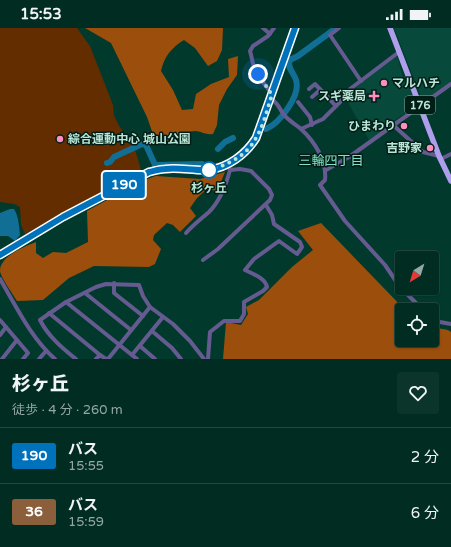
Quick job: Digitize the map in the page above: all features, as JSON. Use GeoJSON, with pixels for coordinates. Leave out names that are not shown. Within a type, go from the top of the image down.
{"type":"FeatureCollection","features":[{"type":"Feature","properties":{"kind":"highway","name":"176"},"geometry":{"type":"LineString","coordinates":[[390,28],[440,158],[451,181]]}},
{"type":"Feature","properties":{"kind":"main road"},"geometry":{"type":"LineString","coordinates":[[0,255],[63,217],[149,172],[164,169],[209,170],[227,165],[241,155],[250,147],[256,138],[295,28]]}},
{"type":"Feature","properties":{"kind":"street"},"geometry":{"type":"LineString","coordinates":[[263,28],[270,34]]}},
{"type":"Feature","properties":{"kind":"street"},"geometry":{"type":"LineString","coordinates":[[274,28],[270,34],[253,46],[250,51],[253,58],[253,65],[271,97],[280,107],[285,116],[314,142],[326,170],[326,180],[320,185],[358,237],[385,265],[400,287],[416,303]]}},
{"type":"Feature","properties":{"kind":"street"},"geometry":{"type":"LineString","coordinates":[[340,28],[330,35],[361,80]]}},
{"type":"Feature","properties":{"kind":"street"},"geometry":{"type":"LineString","coordinates":[[301,129],[323,119],[350,89],[399,52]]}},
{"type":"Feature","properties":{"kind":"street"},"geometry":{"type":"LineString","coordinates":[[309,89],[315,84],[336,106]]}},
{"type":"Feature","properties":{"kind":"street"},"geometry":{"type":"LineString","coordinates":[[326,170],[349,157],[388,130],[393,124],[451,84]]}},
{"type":"Feature","properties":{"kind":"street"},"geometry":{"type":"LineString","coordinates":[[312,97],[320,90]]}},
{"type":"Feature","properties":{"kind":"street"},"geometry":{"type":"LineString","coordinates":[[298,102],[310,117],[312,125]]}},
{"type":"Feature","properties":{"kind":"street"},"geometry":{"type":"LineString","coordinates":[[393,124],[423,152],[440,158],[451,154]]}},
{"type":"Feature","properties":{"kind":"street"},"geometry":{"type":"LineString","coordinates":[[186,233],[210,211],[217,201],[227,181],[230,170],[227,165]]}},
{"type":"Feature","properties":{"kind":"street"},"geometry":{"type":"LineString","coordinates":[[203,260],[218,249],[266,205],[272,195],[270,189],[265,183],[251,171],[240,169],[230,170]]}},
{"type":"Feature","properties":{"kind":"street"},"geometry":{"type":"LineString","coordinates":[[208,359],[210,332],[224,321],[240,321],[244,314],[244,302],[264,291],[267,287],[265,282],[245,270],[254,260],[279,241],[298,254],[302,247],[300,242],[274,224],[272,215],[266,205]]}},
{"type":"Feature","properties":{"kind":"street"},"geometry":{"type":"LineString","coordinates":[[0,279],[28,326],[46,351],[55,359]]}},
{"type":"Feature","properties":{"kind":"street"},"geometry":{"type":"LineString","coordinates":[[114,283],[114,293],[143,316]]}},
{"type":"Feature","properties":{"kind":"street"},"geometry":{"type":"LineString","coordinates":[[76,359],[63,349],[45,329],[40,320],[66,302],[101,285],[114,283],[139,285],[143,296],[150,307],[190,340],[204,359]]}},
{"type":"Feature","properties":{"kind":"street"},"geometry":{"type":"LineString","coordinates":[[85,293],[131,330]]}},
{"type":"Feature","properties":{"kind":"street"},"geometry":{"type":"LineString","coordinates":[[66,302],[137,359]]}},
{"type":"Feature","properties":{"kind":"street"},"geometry":{"type":"LineString","coordinates":[[49,314],[107,359],[150,307]]}},
{"type":"Feature","properties":{"kind":"street"},"geometry":{"type":"LineString","coordinates":[[132,355],[163,317]]}},
{"type":"Feature","properties":{"kind":"street"},"geometry":{"type":"LineString","coordinates":[[0,320],[28,353],[23,359]]}},
{"type":"Feature","properties":{"kind":"street"},"geometry":{"type":"LineString","coordinates":[[439,322],[451,324]]}},
{"type":"Feature","properties":{"kind":"street"},"geometry":{"type":"LineString","coordinates":[[0,335],[6,327]]}},
{"type":"Feature","properties":{"kind":"street"},"geometry":{"type":"LineString","coordinates":[[152,331],[172,348],[181,359]]}},
{"type":"Feature","properties":{"kind":"street"},"geometry":{"type":"LineString","coordinates":[[2,359],[17,340]]}},
{"type":"Feature","properties":{"kind":"street"},"geometry":{"type":"LineString","coordinates":[[140,346],[155,359]]}},
{"type":"Feature","properties":{"kind":"street"},"geometry":{"type":"LineString","coordinates":[[39,359],[46,351]]}},
{"type":"Feature","properties":{"kind":"street"},"geometry":{"type":"LineString","coordinates":[[96,359],[100,355]]}},
{"type":"Feature","properties":{"kind":"shaded area"},"geometry":{"type":"Polygon","coordinates":[[[0,28],[77,28],[90,46],[113,105],[114,115],[119,126],[134,146],[141,170],[25,234],[21,225],[20,207],[14,204],[0,202],[0,28]]]}},
{"type":"Feature","properties":{"kind":"shaded area"},"geometry":{"type":"Polygon","coordinates":[[[85,28],[223,28],[222,50],[217,61],[208,66],[195,48],[184,40],[175,46],[169,53],[164,61],[161,71],[173,90],[182,110],[193,109],[196,94],[211,84],[229,77],[228,59],[238,56],[237,75],[227,89],[219,105],[217,125],[213,134],[192,131],[165,142],[154,137],[147,117],[111,43],[85,28]]]}},
{"type":"Feature","properties":{"kind":"shaded area"},"geometry":{"type":"Polygon","coordinates":[[[394,28],[451,28],[451,83],[423,102],[394,28]]]}},
{"type":"Feature","properties":{"kind":"shaded area"},"geometry":{"type":"Polygon","coordinates":[[[397,56],[403,77],[407,82],[416,104],[414,107],[389,124],[383,132],[369,140],[346,99],[361,82],[397,56]]]}},
{"type":"Feature","properties":{"kind":"shaded area"},"geometry":{"type":"Polygon","coordinates":[[[225,172],[217,192],[208,188],[197,198],[190,208],[196,216],[180,232],[173,225],[167,223],[154,235],[153,240],[161,249],[155,264],[149,267],[94,266],[69,278],[43,300],[17,301],[3,278],[0,271],[1,266],[8,257],[19,249],[36,242],[36,253],[43,258],[53,252],[66,253],[88,242],[87,211],[142,181],[156,176],[200,179],[225,172]]]}},
{"type":"Feature","properties":{"kind":"shaded area"},"geometry":{"type":"Polygon","coordinates":[[[14,209],[17,215],[20,235],[15,241],[8,236],[0,236],[0,213],[14,209]]]}},
{"type":"Feature","properties":{"kind":"shaded area"},"geometry":{"type":"Polygon","coordinates":[[[321,223],[398,303],[395,303],[395,347],[439,347],[439,328],[448,330],[451,332],[451,359],[223,359],[226,322],[241,325],[248,314],[246,307],[259,300],[292,267],[313,250],[298,231],[321,223]]]}},
{"type":"Feature","properties":{"kind":"waterway"},"geometry":{"type":"LineString","coordinates":[[266,129],[272,126],[283,115],[295,93],[297,86],[296,80],[289,65],[290,60],[298,56],[336,28]]}},
{"type":"Feature","properties":{"kind":"waterway"},"geometry":{"type":"LineString","coordinates":[[218,149],[225,142],[233,138]]}},
{"type":"Feature","properties":{"kind":"waterway"},"geometry":{"type":"LineString","coordinates":[[107,163],[114,157],[142,144],[146,145],[155,165],[202,164]]}},
{"type":"Feature","properties":{"kind":"bus line","name":"190"},"geometry":{"type":"LineString","coordinates":[[0,255],[63,217],[149,172],[164,169],[209,170],[227,165],[241,155],[250,147],[256,138],[295,28]]}},
{"type":"Feature","properties":{"kind":"place","name":"マルハチ"},"geometry":{"type":"Point","coordinates":[384,83]}},
{"type":"Feature","properties":{"kind":"place","name":"スギ薬局"},"geometry":{"type":"Point","coordinates":[374,96]}},
{"type":"Feature","properties":{"kind":"place","name":"ひまわり"},"geometry":{"type":"Point","coordinates":[404,126]}},
{"type":"Feature","properties":{"kind":"place","name":"綜合運動中心 城山公園"},"geometry":{"type":"Point","coordinates":[60,139]}},
{"type":"Feature","properties":{"kind":"place","name":"吉野家"},"geometry":{"type":"Point","coordinates":[430,148]}},
{"type":"Feature","properties":{"kind":"place","name":"杉ヶ丘"},"geometry":{"type":"Point","coordinates":[209,170]}},
{"type":"Feature","properties":{"kind":"district","name":"三輪四丁目"},"geometry":{"type":"Point","coordinates":[331,160]}},
{"type":"Feature","properties":{"kind":"route"},"geometry":{"type":"LineString","coordinates":[[209,170],[227,165],[250,147],[256,138],[272,95],[258,74]]}}]}
